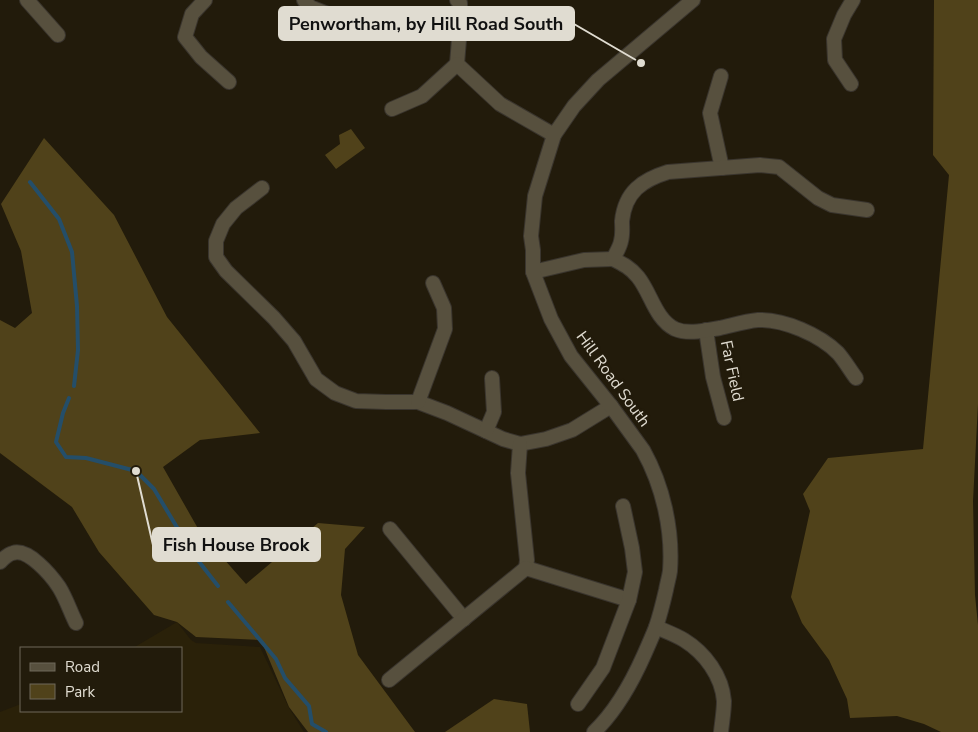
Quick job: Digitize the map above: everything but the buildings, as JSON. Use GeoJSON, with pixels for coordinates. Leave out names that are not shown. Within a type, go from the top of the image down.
{"type":"FeatureCollection","features":[{"type":"Feature","properties":{"kind":"street"},"geometry":{"type":"LineString","coordinates":[[27,0],[58,35]]}},
{"type":"Feature","properties":{"kind":"street"},"geometry":{"type":"LineString","coordinates":[[205,0],[192,14],[186,37],[200,57],[229,82]]}},
{"type":"Feature","properties":{"kind":"street"},"geometry":{"type":"LineString","coordinates":[[304,0],[310,7],[335,17]]}},
{"type":"Feature","properties":{"kind":"street","name":"Hill Road South"},"geometry":{"type":"LineString","coordinates":[[594,732],[600,727],[637,671],[656,627],[669,573],[670,547],[665,509],[659,485],[648,457],[571,356],[551,319],[533,272],[533,250],[530,236],[535,196],[554,135],[574,106],[598,80],[693,0]]}},
{"type":"Feature","properties":{"kind":"street"},"geometry":{"type":"LineString","coordinates":[[851,84],[835,60],[834,39],[844,15],[853,0]]}},
{"type":"Feature","properties":{"kind":"street"},"geometry":{"type":"LineString","coordinates":[[392,109],[422,96],[457,64],[460,1]]}},
{"type":"Feature","properties":{"kind":"street"},"geometry":{"type":"LineString","coordinates":[[457,64],[500,104],[554,135]]}},
{"type":"Feature","properties":{"kind":"street"},"geometry":{"type":"LineString","coordinates":[[721,76],[710,113],[722,168]]}},
{"type":"Feature","properties":{"kind":"street"},"geometry":{"type":"LineString","coordinates":[[533,272],[584,260],[598,258],[613,259],[621,241],[622,219],[627,201],[645,181],[668,172],[760,165],[779,167],[818,198],[832,205],[867,210]]}},
{"type":"Feature","properties":{"kind":"street"},"geometry":{"type":"LineString","coordinates":[[262,188],[236,208],[223,224],[216,241],[216,257],[226,271],[274,318],[294,341],[316,379],[335,394],[356,401],[418,402],[520,444],[546,439],[572,430],[611,406]]}},
{"type":"Feature","properties":{"kind":"street","name":"Far Field"},"geometry":{"type":"LineString","coordinates":[[613,259],[628,267],[638,278],[662,318],[671,327],[684,332],[706,330],[759,320],[786,324],[810,334],[823,342],[838,354],[856,378]]}},
{"type":"Feature","properties":{"kind":"street"},"geometry":{"type":"LineString","coordinates":[[418,402],[445,329],[444,308],[433,283]]}},
{"type":"Feature","properties":{"kind":"street","name":"Far Field"},"geometry":{"type":"LineString","coordinates":[[706,330],[713,377],[724,418]]}},
{"type":"Feature","properties":{"kind":"street"},"geometry":{"type":"LineString","coordinates":[[486,431],[494,412],[492,378]]}},
{"type":"Feature","properties":{"kind":"street"},"geometry":{"type":"LineString","coordinates":[[389,680],[526,568],[527,560],[518,473],[520,444]]}},
{"type":"Feature","properties":{"kind":"street"},"geometry":{"type":"LineString","coordinates":[[578,704],[602,668],[629,600],[635,572],[632,548],[622,506]]}},
{"type":"Feature","properties":{"kind":"street"},"geometry":{"type":"LineString","coordinates":[[390,529],[464,619]]}},
{"type":"Feature","properties":{"kind":"street"},"geometry":{"type":"LineString","coordinates":[[0,562],[12,553],[21,552],[32,558],[58,586],[76,623]]}},
{"type":"Feature","properties":{"kind":"street"},"geometry":{"type":"LineString","coordinates":[[526,568],[629,600]]}},
{"type":"Feature","properties":{"kind":"street"},"geometry":{"type":"LineString","coordinates":[[656,627],[685,641],[705,658],[716,673],[724,701],[721,732]]}},
{"type":"Feature","properties":{"kind":"shaded area"},"geometry":{"type":"Polygon","coordinates":[[[177,622],[191,640],[196,643],[260,647],[289,708],[304,732],[0,732],[0,712],[20,704],[20,712],[182,712],[182,647],[135,647],[177,622]]]}},
{"type":"Feature","properties":{"kind":"green space"},"geometry":{"type":"Polygon","coordinates":[[[934,0],[978,0],[978,404],[973,501],[975,595],[978,625],[978,732],[941,732],[924,724],[897,716],[850,718],[847,699],[829,660],[802,623],[791,597],[810,511],[803,494],[828,458],[923,449],[949,175],[933,155],[934,0]]]}},
{"type":"Feature","properties":{"kind":"green space"},"geometry":{"type":"Polygon","coordinates":[[[351,129],[365,148],[336,169],[325,155],[340,144],[339,135],[351,129]]]}},
{"type":"Feature","properties":{"kind":"green space"},"geometry":{"type":"Polygon","coordinates":[[[44,138],[114,215],[167,317],[260,433],[200,440],[163,467],[200,532],[246,584],[318,523],[365,527],[345,549],[341,595],[358,655],[415,732],[308,732],[289,707],[261,640],[196,637],[177,622],[154,615],[99,552],[72,507],[0,453],[0,320],[15,328],[32,313],[21,251],[1,204],[44,138]]]}},
{"type":"Feature","properties":{"kind":"green space"},"geometry":{"type":"Polygon","coordinates":[[[494,699],[527,704],[530,732],[445,732],[494,699]]]}},
{"type":"Feature","properties":{"kind":"waterway"},"geometry":{"type":"LineString","coordinates":[[30,182],[59,219],[72,252],[77,306],[78,350],[74,386]]}},
{"type":"Feature","properties":{"kind":"waterway"},"geometry":{"type":"LineString","coordinates":[[69,398],[63,413],[56,442],[66,457],[86,458],[136,471],[154,489],[193,554],[218,586]]}},
{"type":"Feature","properties":{"kind":"waterway"},"geometry":{"type":"LineString","coordinates":[[228,602],[276,659],[285,678],[309,706],[312,724],[326,732]]}},
{"type":"Feature","properties":{"kind":"place","name":"Penwortham, by Hill Road South"},"geometry":{"type":"Point","coordinates":[641,63]}},
{"type":"Feature","properties":{"kind":"place","name":"Fish House Brook"},"geometry":{"type":"Point","coordinates":[136,471]}}]}
